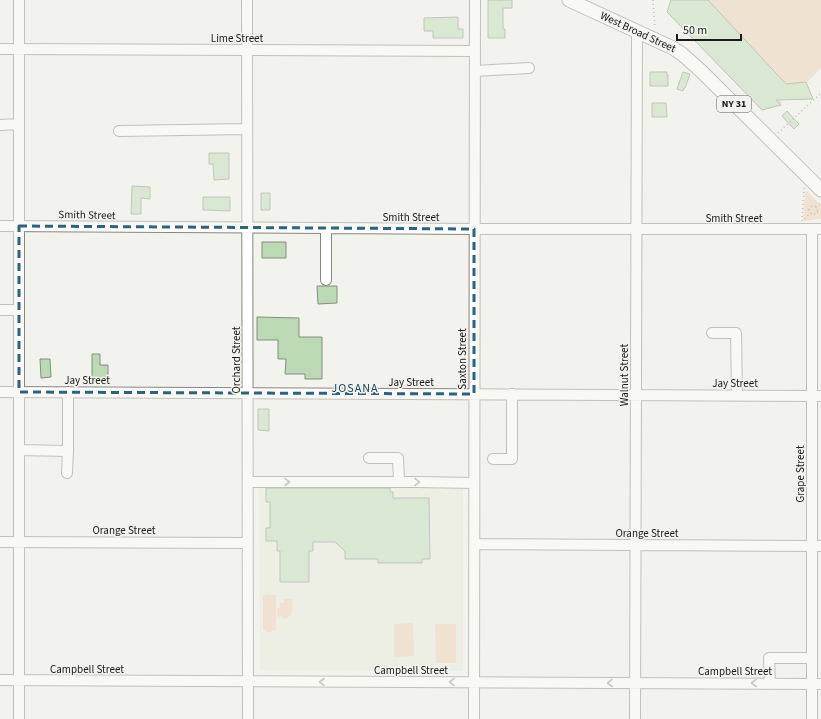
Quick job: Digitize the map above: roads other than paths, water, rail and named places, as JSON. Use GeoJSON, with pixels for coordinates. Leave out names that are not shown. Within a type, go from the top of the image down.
{"type":"FeatureCollection","features":[{"type":"Feature","properties":{"kind":"main road","name":"West Broad Street"},"geometry":{"type":"LineString","coordinates":[[569,0],[673,48],[691,61],[821,190]]}},
{"type":"Feature","properties":{"kind":"street"},"geometry":{"type":"LineString","coordinates":[[19,0],[19,719]]}},
{"type":"Feature","properties":{"kind":"street","name":"Orchard Street"},"geometry":{"type":"LineString","coordinates":[[247,0],[248,719]]}},
{"type":"Feature","properties":{"kind":"street","name":"Saxton Street"},"geometry":{"type":"LineString","coordinates":[[474,719],[475,0]]}},
{"type":"Feature","properties":{"kind":"street","name":"Walnut Street"},"geometry":{"type":"LineString","coordinates":[[635,719],[637,32]]}},
{"type":"Feature","properties":{"kind":"street","name":"Lime Street"},"geometry":{"type":"LineString","coordinates":[[0,49],[475,51]]}},
{"type":"Feature","properties":{"kind":"street"},"geometry":{"type":"LineString","coordinates":[[475,71],[529,68]]}},
{"type":"Feature","properties":{"kind":"street"},"geometry":{"type":"LineString","coordinates":[[0,125],[19,124]]}},
{"type":"Feature","properties":{"kind":"street"},"geometry":{"type":"LineString","coordinates":[[119,131],[248,128]]}},
{"type":"Feature","properties":{"kind":"street","name":"Smith Street"},"geometry":{"type":"LineString","coordinates":[[0,226],[637,230],[814,227]]}},
{"type":"Feature","properties":{"kind":"street","name":"Grape Street"},"geometry":{"type":"LineString","coordinates":[[812,719],[817,684],[812,658],[817,626],[817,396],[814,227]]}},
{"type":"Feature","properties":{"kind":"street"},"geometry":{"type":"LineString","coordinates":[[326,228],[326,280]]}},
{"type":"Feature","properties":{"kind":"street"},"geometry":{"type":"LineString","coordinates":[[0,310],[19,310]]}},
{"type":"Feature","properties":{"kind":"street"},"geometry":{"type":"LineString","coordinates":[[712,333],[736,333],[737,395]]}},
{"type":"Feature","properties":{"kind":"street","name":"Jay Street"},"geometry":{"type":"LineString","coordinates":[[0,392],[817,396]]}},
{"type":"Feature","properties":{"kind":"street"},"geometry":{"type":"LineString","coordinates":[[67,473],[68,392]]}},
{"type":"Feature","properties":{"kind":"street"},"geometry":{"type":"LineString","coordinates":[[493,459],[512,459],[512,394]]}},
{"type":"Feature","properties":{"kind":"street"},"geometry":{"type":"LineString","coordinates":[[19,450],[68,451]]}},
{"type":"Feature","properties":{"kind":"street"},"geometry":{"type":"LineString","coordinates":[[369,458],[398,458],[399,482]]}},
{"type":"Feature","properties":{"kind":"street"},"geometry":{"type":"LineString","coordinates":[[248,482],[474,483]]}},
{"type":"Feature","properties":{"kind":"street","name":"Orange Street"},"geometry":{"type":"LineString","coordinates":[[0,542],[248,543]]}},
{"type":"Feature","properties":{"kind":"street","name":"Orange Street"},"geometry":{"type":"LineString","coordinates":[[474,544],[817,546]]}},
{"type":"Feature","properties":{"kind":"street"},"geometry":{"type":"LineString","coordinates":[[770,684],[769,658],[812,658]]}},
{"type":"Feature","properties":{"kind":"street","name":"Campbell Street"},"geometry":{"type":"LineString","coordinates":[[0,680],[817,684]]}},
{"type":"Feature","properties":{"kind":"district","name":"JOSANA"},"geometry":{"type":"Point","coordinates":[355,388]}}]}
